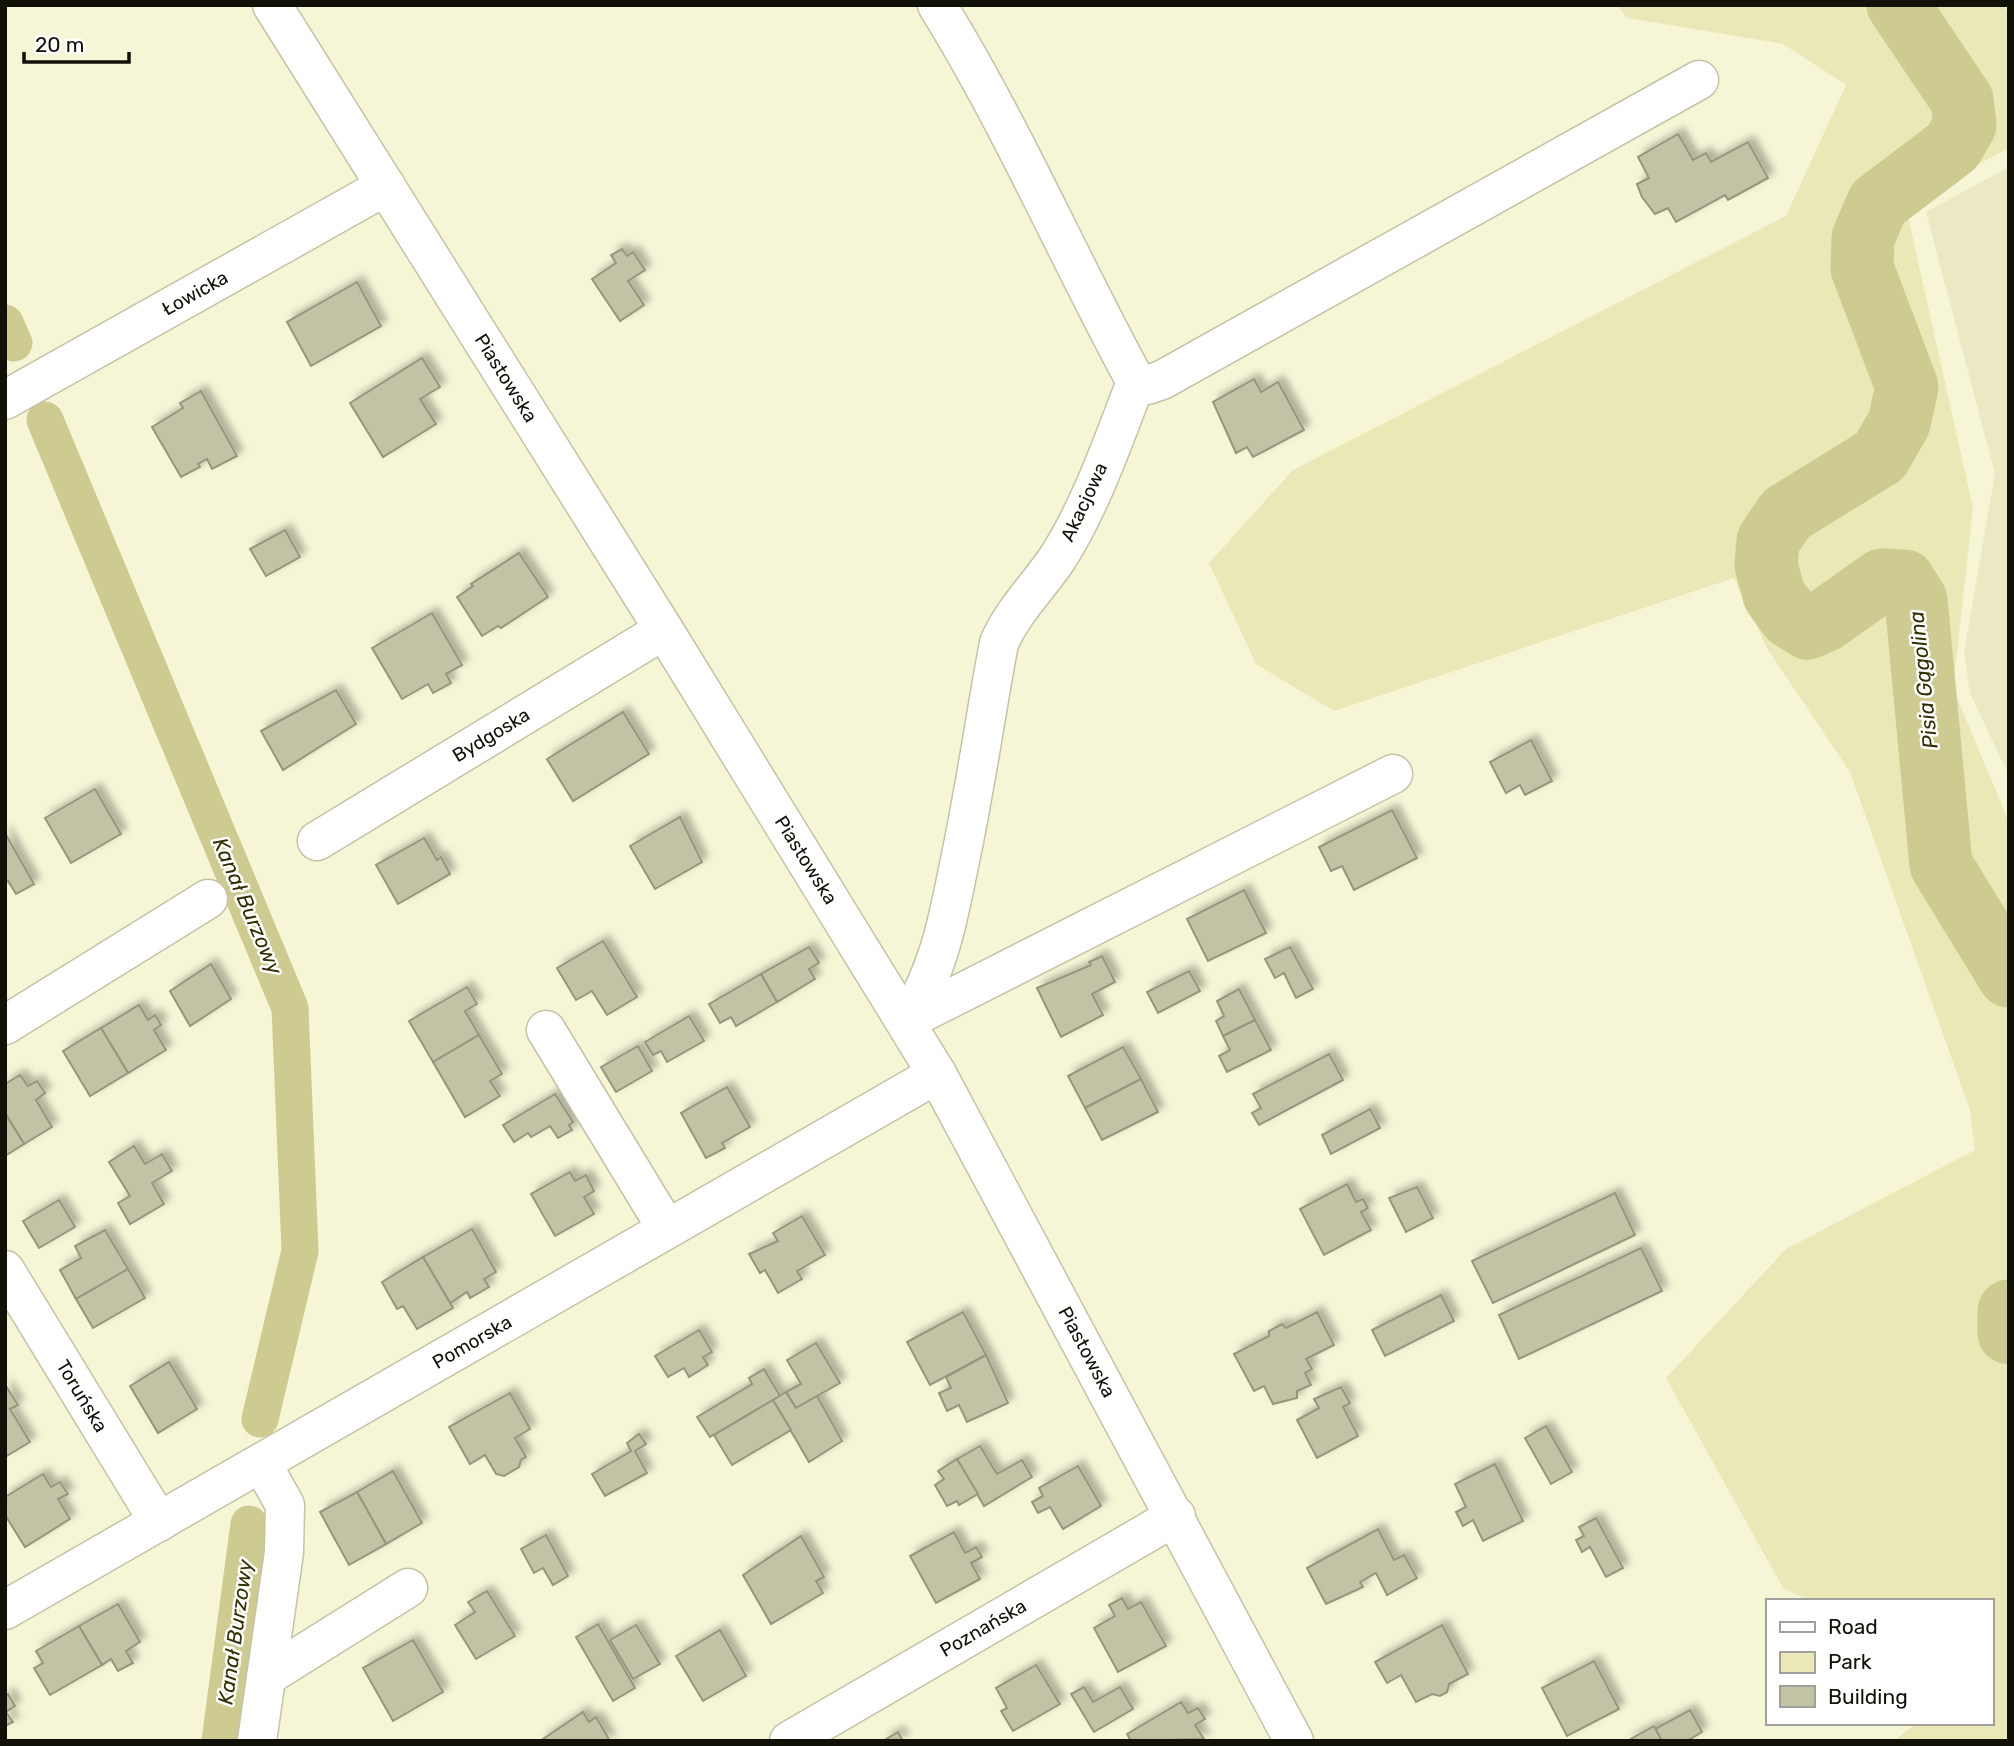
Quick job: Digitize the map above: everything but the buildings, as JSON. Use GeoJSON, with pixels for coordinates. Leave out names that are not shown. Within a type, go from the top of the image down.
{"type":"FeatureCollection","features":[{"type":"Feature","properties":{"kind":"street","name":"Piastowska"},"geometry":{"type":"LineString","coordinates":[[271,5],[906,1021],[1176,1516],[1294,1741]]}},
{"type":"Feature","properties":{"kind":"street"},"geometry":{"type":"LineString","coordinates":[[937,5],[972,62],[1048,205],[1136,382],[1147,385],[1162,380],[1699,80]]}},
{"type":"Feature","properties":{"kind":"street","name":"Łowicka"},"geometry":{"type":"LineString","coordinates":[[5,400],[386,186]]}},
{"type":"Feature","properties":{"kind":"street","name":"Akacjowa"},"geometry":{"type":"LineString","coordinates":[[906,1021],[925,993],[945,934],[974,797],[999,643],[1008,622],[1057,559],[1080,516],[1136,382]]}},
{"type":"Feature","properties":{"kind":"street","name":"Bydgoska"},"geometry":{"type":"LineString","coordinates":[[317,841],[664,630]]}},
{"type":"Feature","properties":{"kind":"street"},"geometry":{"type":"LineString","coordinates":[[906,1021],[1393,774]]}},
{"type":"Feature","properties":{"kind":"street"},"geometry":{"type":"LineString","coordinates":[[5,1025],[208,899]]}},
{"type":"Feature","properties":{"kind":"street"},"geometry":{"type":"LineString","coordinates":[[546,1030],[667,1229]]}},
{"type":"Feature","properties":{"kind":"street","name":"Pomorska"},"geometry":{"type":"LineString","coordinates":[[5,1610],[937,1074]]}},
{"type":"Feature","properties":{"kind":"street","name":"Toruńska"},"geometry":{"type":"LineString","coordinates":[[5,1270],[159,1522]]}},
{"type":"Feature","properties":{"kind":"street"},"geometry":{"type":"LineString","coordinates":[[257,1741],[284,1552],[285,1505],[262,1464]]}},
{"type":"Feature","properties":{"kind":"street","name":"Poznańska"},"geometry":{"type":"LineString","coordinates":[[789,1741],[1176,1516]]}},
{"type":"Feature","properties":{"kind":"street"},"geometry":{"type":"LineString","coordinates":[[266,1677],[408,1588]]}},
{"type":"Feature","properties":{"kind":"shaded area"},"geometry":{"type":"Polygon","coordinates":[[[2009,167],[2009,776],[1970,693],[1964,652],[1995,474],[1926,212],[2009,167]]]}},
{"type":"Feature","properties":{"kind":"green space"},"geometry":{"type":"Polygon","coordinates":[[[1617,5],[2004,5],[2009,15],[2009,148],[1905,203],[1973,508],[1953,688],[2009,822],[2009,1741],[1894,1741],[1914,1725],[1993,1725],[1993,1599],[1806,1599],[1783,1588],[1666,1378],[1786,1249],[1975,1150],[1970,1110],[1850,772],[1767,648],[1734,578],[1334,711],[1256,664],[1209,563],[1293,470],[1786,216],[1846,85],[1783,44],[1627,18],[1617,5]]]}},
{"type":"Feature","properties":{"kind":"waterway","name":"Pisia Gągolina"},"geometry":{"type":"LineString","coordinates":[[1898,5],[1962,100],[1965,125],[1952,147],[1878,203],[1863,238],[1862,268],[1907,387],[1899,423],[1880,456],[1786,514],[1768,541],[1766,565],[1774,595],[1790,617],[1808,628],[1824,621],[1882,580],[1904,581],[1916,600],[1941,865],[2009,976]]}},
{"type":"Feature","properties":{"kind":"waterway","name":"Kanał Burzowy"},"geometry":{"type":"LineString","coordinates":[[5,323],[14,343]]}},
{"type":"Feature","properties":{"kind":"waterway","name":"Kanał Burzowy"},"geometry":{"type":"LineString","coordinates":[[45,420],[290,1008],[300,1251],[260,1419]]}},
{"type":"Feature","properties":{"kind":"waterway","name":"Pisia Gągolina"},"geometry":{"type":"LineString","coordinates":[[2009,1311],[2009,1333]]}},
{"type":"Feature","properties":{"kind":"waterway","name":"Kanał Burzowy"},"geometry":{"type":"LineString","coordinates":[[220,1741],[249,1524]]}}]}
